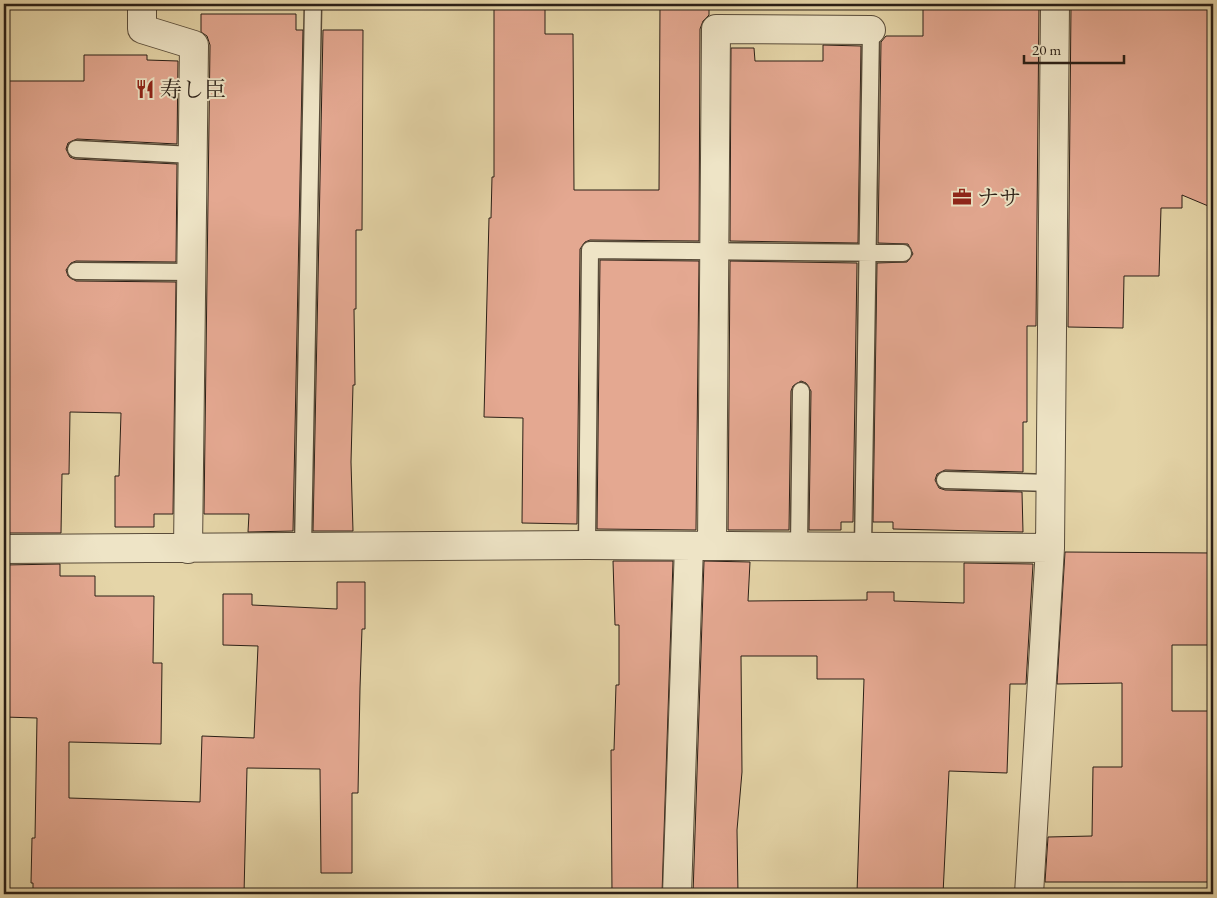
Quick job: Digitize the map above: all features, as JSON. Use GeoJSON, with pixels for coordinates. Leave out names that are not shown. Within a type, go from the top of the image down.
{"type":"FeatureCollection","features":[{"type":"Feature","properties":{"kind":"street"},"geometry":{"type":"LineString","coordinates":[[142,4],[142,29],[194,45],[188,549]]}},
{"type":"Feature","properties":{"kind":"street"},"geometry":{"type":"LineString","coordinates":[[1029,894],[1050,548],[1055,4]]}},
{"type":"Feature","properties":{"kind":"street"},"geometry":{"type":"LineString","coordinates":[[676,894],[701,546],[714,250],[716,29],[871,30]]}},
{"type":"Feature","properties":{"kind":"street"},"geometry":{"type":"LineString","coordinates":[[4,549],[587,545],[1050,548]]}},
{"type":"Feature","properties":{"kind":"lane"},"geometry":{"type":"LineString","coordinates":[[303,548],[313,4]]}},
{"type":"Feature","properties":{"kind":"lane"},"geometry":{"type":"LineString","coordinates":[[864,547],[871,30]]}},
{"type":"Feature","properties":{"kind":"lane"},"geometry":{"type":"LineString","coordinates":[[76,149],[193,155]]}},
{"type":"Feature","properties":{"kind":"lane"},"geometry":{"type":"LineString","coordinates":[[587,545],[590,250],[903,253]]}},
{"type":"Feature","properties":{"kind":"lane"},"geometry":{"type":"LineString","coordinates":[[76,270],[192,272]]}},
{"type":"Feature","properties":{"kind":"lane"},"geometry":{"type":"LineString","coordinates":[[799,546],[801,391]]}},
{"type":"Feature","properties":{"kind":"lane"},"geometry":{"type":"LineString","coordinates":[[945,480],[1051,484]]}},
{"type":"Feature","properties":{"kind":"building"},"geometry":{"type":"Polygon","coordinates":[[[494,4],[545,4],[545,34],[573,34],[574,190],[659,190],[660,4],[709,4],[709,15],[703,21],[700,29],[699,241],[590,240],[585,242],[580,249],[577,524],[522,523],[523,418],[484,417],[489,218],[491,218],[492,177],[494,177],[494,4]]]}},
{"type":"Feature","properties":{"kind":"building"},"geometry":{"type":"Polygon","coordinates":[[[923,4],[1031,4],[1031,6],[1039,6],[1036,326],[1027,326],[1027,422],[1023,422],[1023,472],[945,470],[937,474],[935,480],[939,488],[945,490],[1022,492],[1023,532],[893,529],[893,522],[873,522],[877,263],[907,262],[913,254],[908,244],[878,243],[881,42],[886,36],[923,36],[923,4]]]}},
{"type":"Feature","properties":{"kind":"building"},"geometry":{"type":"Polygon","coordinates":[[[1129,4],[1213,4],[1213,208],[1182,195],[1182,208],[1161,208],[1159,276],[1124,276],[1123,328],[1068,327],[1071,6],[1129,7],[1129,4]]]}},
{"type":"Feature","properties":{"kind":"building"},"geometry":{"type":"Polygon","coordinates":[[[201,14],[296,14],[296,30],[303,30],[293,531],[248,532],[249,514],[204,514],[210,45],[207,36],[201,32],[201,14]]]}},
{"type":"Feature","properties":{"kind":"building"},"geometry":{"type":"Polygon","coordinates":[[[323,30],[363,30],[362,230],[356,230],[356,309],[354,309],[355,385],[353,385],[351,462],[353,531],[313,531],[323,30]]]}},
{"type":"Feature","properties":{"kind":"building"},"geometry":{"type":"Polygon","coordinates":[[[823,45],[861,46],[858,243],[730,241],[731,48],[754,48],[755,61],[823,61],[823,45]]]}},
{"type":"Feature","properties":{"kind":"building"},"geometry":{"type":"Polygon","coordinates":[[[84,55],[147,55],[147,60],[178,61],[177,144],[77,139],[68,143],[66,149],[70,157],[75,159],[177,164],[176,262],[76,261],[71,263],[66,270],[68,276],[76,281],[176,282],[173,514],[154,514],[154,527],[115,527],[115,476],[119,476],[121,413],[70,412],[69,474],[62,474],[61,533],[4,533],[4,81],[84,81],[84,55]]]}},
{"type":"Feature","properties":{"kind":"building"},"geometry":{"type":"Polygon","coordinates":[[[600,260],[699,261],[696,530],[597,529],[600,260]]]}},
{"type":"Feature","properties":{"kind":"building"},"geometry":{"type":"Polygon","coordinates":[[[730,261],[857,263],[853,522],[841,522],[841,530],[809,530],[811,391],[806,383],[801,381],[793,386],[791,391],[789,530],[728,530],[730,261]]]}},
{"type":"Feature","properties":{"kind":"building"},"geometry":{"type":"Polygon","coordinates":[[[1065,552],[1213,553],[1213,645],[1172,645],[1172,711],[1213,711],[1213,882],[1045,882],[1048,837],[1092,836],[1093,767],[1122,767],[1122,683],[1057,684],[1065,552]]]}},
{"type":"Feature","properties":{"kind":"building"},"geometry":{"type":"Polygon","coordinates":[[[613,561],[673,561],[662,894],[612,894],[611,750],[614,750],[616,685],[619,685],[619,625],[615,625],[613,561]]]}},
{"type":"Feature","properties":{"kind":"building"},"geometry":{"type":"Polygon","coordinates":[[[704,561],[750,562],[748,601],[867,600],[867,592],[894,592],[894,601],[964,603],[964,563],[1033,564],[1026,684],[1010,684],[1007,773],[949,771],[943,894],[857,893],[864,679],[817,679],[817,656],[741,656],[742,772],[737,830],[738,894],[693,894],[704,561]]]}},
{"type":"Feature","properties":{"kind":"building"},"geometry":{"type":"Polygon","coordinates":[[[60,564],[60,576],[95,576],[95,596],[154,596],[153,663],[162,663],[161,744],[69,742],[69,798],[200,802],[202,736],[254,738],[258,646],[223,645],[223,594],[252,594],[252,605],[337,609],[337,582],[365,582],[365,629],[362,629],[358,793],[352,793],[352,873],[321,873],[320,769],[247,768],[244,894],[33,894],[33,883],[31,883],[32,838],[35,838],[37,718],[4,717],[4,565],[60,564]]]}},
{"type":"Feature","properties":{"kind":"place","name":"寿し臣"},"geometry":{"type":"Point","coordinates":[145,89]}},
{"type":"Feature","properties":{"kind":"place","name":"ナサ"},"geometry":{"type":"Point","coordinates":[962,197]}}]}
